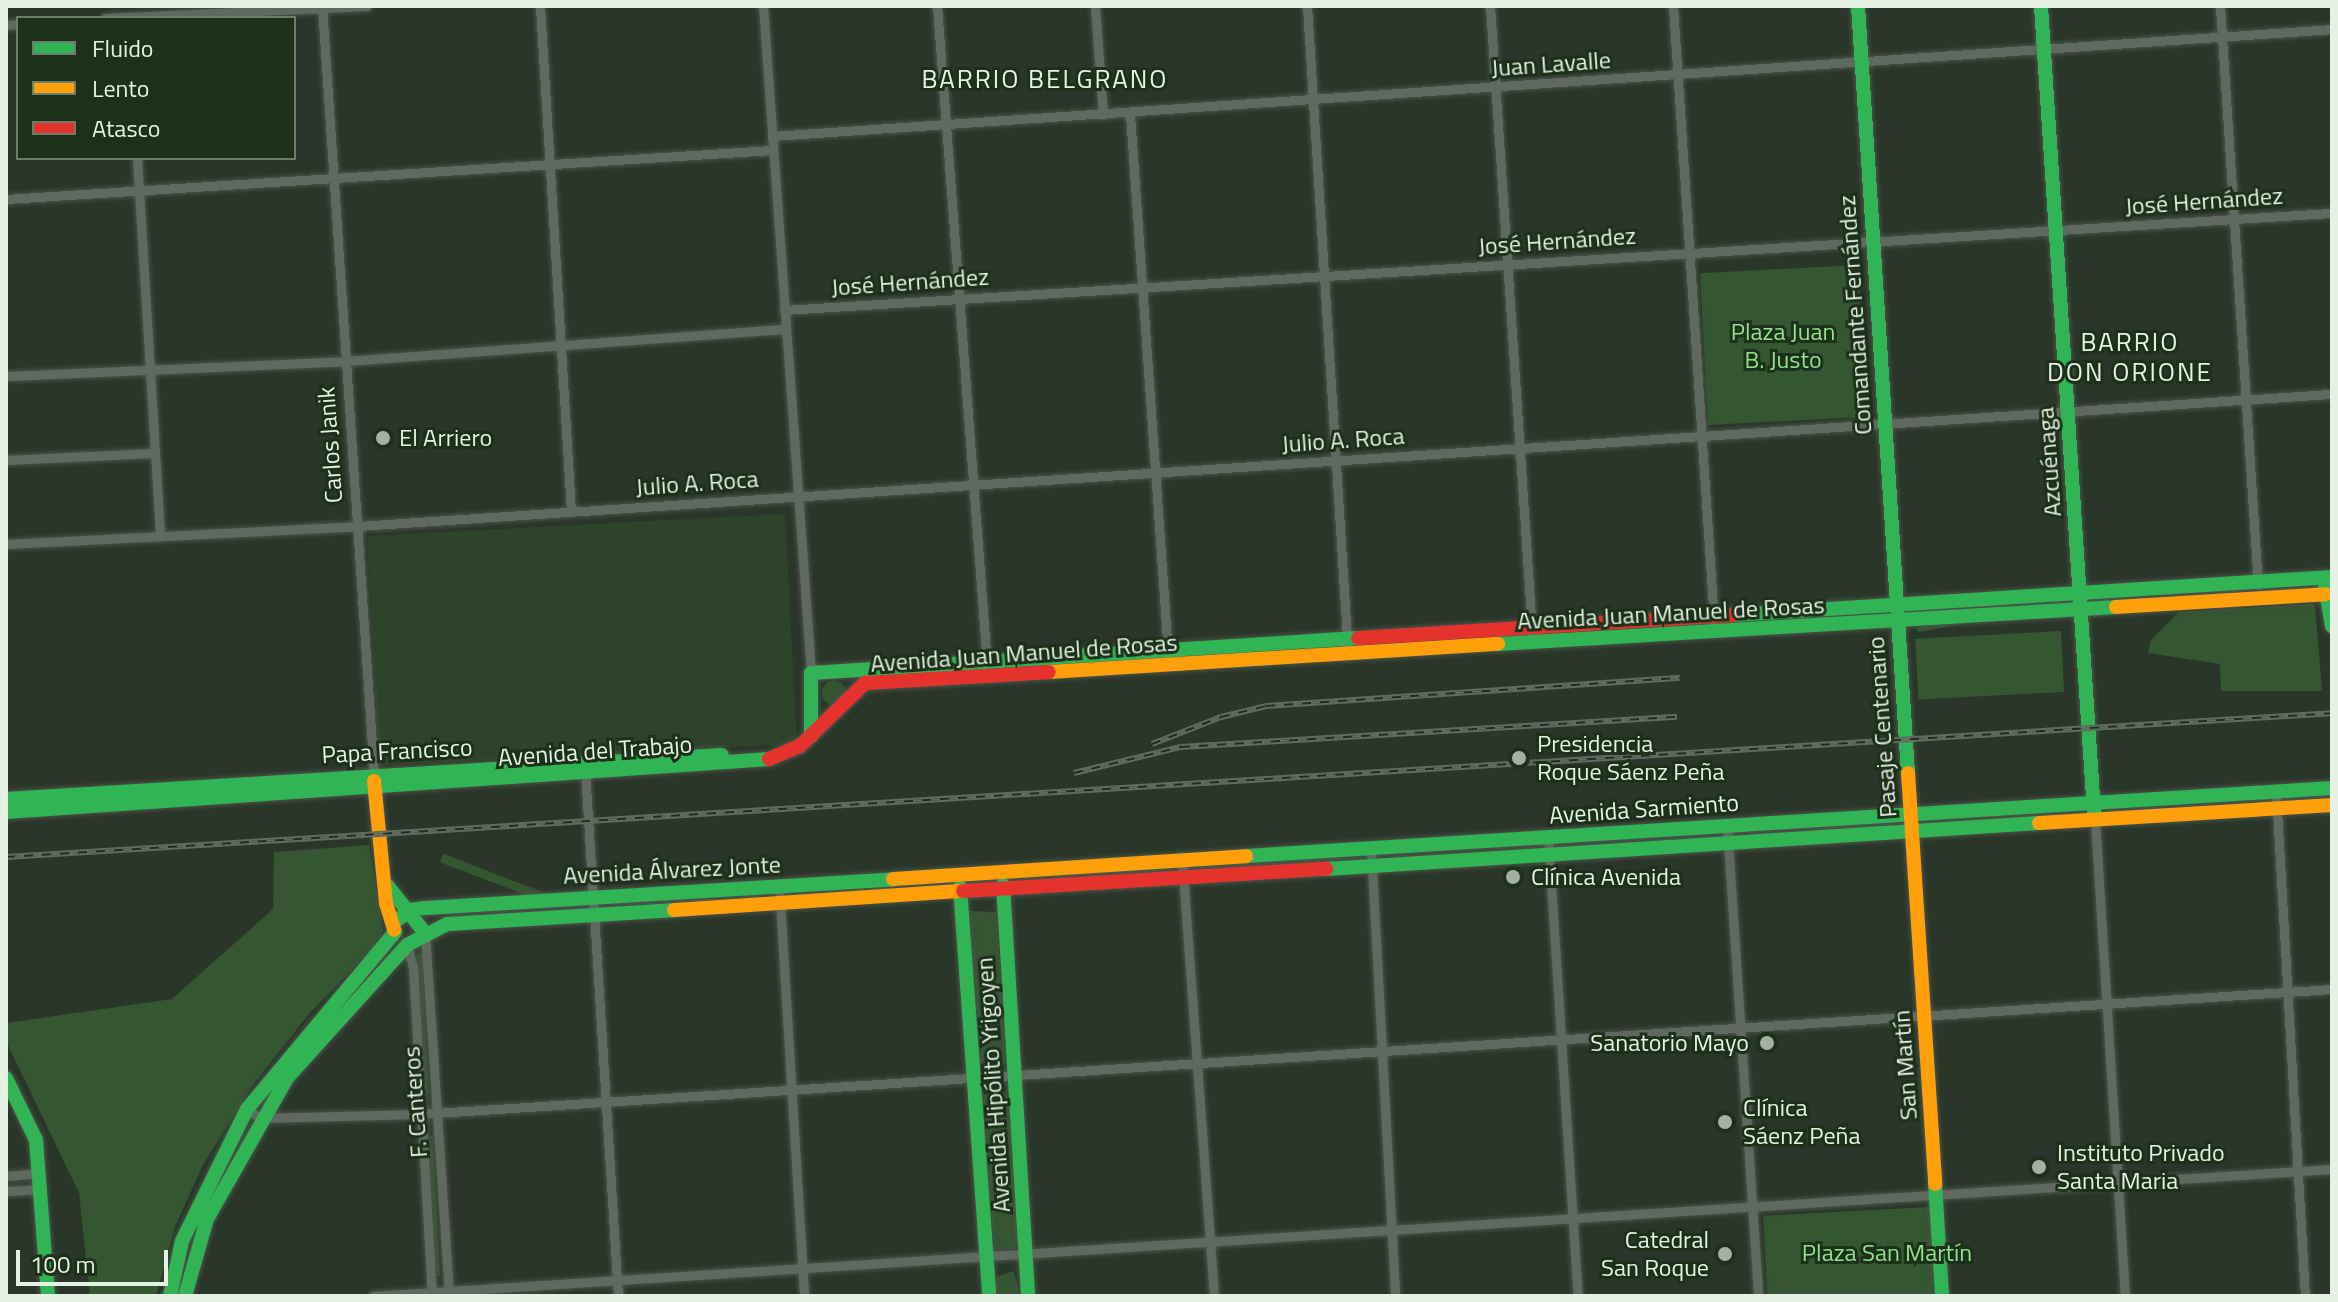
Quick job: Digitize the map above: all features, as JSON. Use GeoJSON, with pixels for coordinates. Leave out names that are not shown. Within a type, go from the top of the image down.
{"type":"FeatureCollection","features":[{"type":"Feature","properties":{"kind":"main road","name":"Comandante Fernández"},"geometry":{"type":"LineString","coordinates":[[1858,6],[1897,622]]}},
{"type":"Feature","properties":{"kind":"main road","name":"Azcuénaga"},"geometry":{"type":"LineString","coordinates":[[2041,6],[2095,820]]}},
{"type":"Feature","properties":{"kind":"main road","name":"Avenida Juan Manuel de Rosas"},"geometry":{"type":"LineString","coordinates":[[1532,636],[1713,616],[2328,577]]}},
{"type":"Feature","properties":{"kind":"main road"},"geometry":{"type":"LineString","coordinates":[[2328,577],[2326,594],[2332,626]]}},
{"type":"Feature","properties":{"kind":"main road","name":"Avenida Juan Manuel de Rosas"},"geometry":{"type":"LineString","coordinates":[[811,673],[987,669],[1532,636],[1714,633],[2326,594]]}},
{"type":"Feature","properties":{"kind":"main road","name":"Pasaje Centenario"},"geometry":{"type":"LineString","coordinates":[[1897,622],[1911,831]]}},
{"type":"Feature","properties":{"kind":"main road","name":"Avenida Juan Manuel de Rosas"},"geometry":{"type":"LineString","coordinates":[[811,736],[841,711],[860,687],[987,669]]}},
{"type":"Feature","properties":{"kind":"main road"},"geometry":{"type":"LineString","coordinates":[[849,671],[860,687]]}},
{"type":"Feature","properties":{"kind":"main road"},"geometry":{"type":"LineString","coordinates":[[811,673],[811,736]]}},
{"type":"Feature","properties":{"kind":"main road"},"geometry":{"type":"LineString","coordinates":[[811,706],[826,714],[841,711]]}},
{"type":"Feature","properties":{"kind":"main road","name":"Avenida del Trabajo"},"geometry":{"type":"LineString","coordinates":[[374,781],[585,768],[763,762],[790,752],[811,736]]}},
{"type":"Feature","properties":{"kind":"main road","name":"Papa Francisco"},"geometry":{"type":"LineString","coordinates":[[6,799],[374,781]]}},
{"type":"Feature","properties":{"kind":"main road","name":"Papa Francisco"},"geometry":{"type":"LineString","coordinates":[[6,812],[374,781]]}},
{"type":"Feature","properties":{"kind":"main road","name":"Carlos Janik"},"geometry":{"type":"LineString","coordinates":[[374,781],[385,881],[394,928]]}},
{"type":"Feature","properties":{"kind":"main road","name":"Avenida Sarmiento"},"geometry":{"type":"LineString","coordinates":[[959,874],[2332,788]]}},
{"type":"Feature","properties":{"kind":"main road","name":"Avenida Sarmiento"},"geometry":{"type":"LineString","coordinates":[[960,893],[2332,805]]}},
{"type":"Feature","properties":{"kind":"main road","name":"San Martín"},"geometry":{"type":"LineString","coordinates":[[1911,831],[1942,1296]]}},
{"type":"Feature","properties":{"kind":"main road","name":"Avenida Hipólito Yrigoyen"},"geometry":{"type":"LineString","coordinates":[[1002,872],[1028,1296]]}},
{"type":"Feature","properties":{"kind":"main road","name":"Avenida Álvarez Jonte"},"geometry":{"type":"LineString","coordinates":[[410,910],[959,874]]}},
{"type":"Feature","properties":{"kind":"main road","name":"Avenida Hipólito Yrigoyen"},"geometry":{"type":"LineString","coordinates":[[959,874],[989,1296]]}},
{"type":"Feature","properties":{"kind":"main road"},"geometry":{"type":"LineString","coordinates":[[170,1296],[182,1241],[247,1109],[410,910],[394,898],[385,881]]}},
{"type":"Feature","properties":{"kind":"main road","name":"Avenida Álvarez Jonte"},"geometry":{"type":"LineString","coordinates":[[185,1296],[207,1219],[260,1118],[312,1048],[407,945],[425,933],[447,924],[960,893]]}},
{"type":"Feature","properties":{"kind":"main road","name":"F. Canteros"},"geometry":{"type":"LineString","coordinates":[[410,910],[425,933]]}},
{"type":"Feature","properties":{"kind":"main road"},"geometry":{"type":"LineString","coordinates":[[394,928],[407,945]]}},
{"type":"Feature","properties":{"kind":"main road"},"geometry":{"type":"LineString","coordinates":[[6,1078],[29,1116],[41,1181],[48,1296]]}},
{"type":"Feature","properties":{"kind":"street"},"geometry":{"type":"LineString","coordinates":[[128,13],[367,6]]}},
{"type":"Feature","properties":{"kind":"street"},"geometry":{"type":"LineString","coordinates":[[540,6],[554,161],[571,512]]}},
{"type":"Feature","properties":{"kind":"street"},"geometry":{"type":"LineString","coordinates":[[763,6],[783,329],[811,673]]}},
{"type":"Feature","properties":{"kind":"street"},"geometry":{"type":"LineString","coordinates":[[937,6],[987,669]]}},
{"type":"Feature","properties":{"kind":"street"},"geometry":{"type":"LineString","coordinates":[[1095,6],[1103,115]]}},
{"type":"Feature","properties":{"kind":"street"},"geometry":{"type":"LineString","coordinates":[[1307,6],[1348,647]]}},
{"type":"Feature","properties":{"kind":"street"},"geometry":{"type":"LineString","coordinates":[[1490,6],[1532,636]]}},
{"type":"Feature","properties":{"kind":"street"},"geometry":{"type":"LineString","coordinates":[[1673,6],[1714,633]]}},
{"type":"Feature","properties":{"kind":"street"},"geometry":{"type":"LineString","coordinates":[[2220,6],[2259,600]]}},
{"type":"Feature","properties":{"kind":"street","name":"Carlos Janik"},"geometry":{"type":"LineString","coordinates":[[322,8],[337,178],[374,781]]}},
{"type":"Feature","properties":{"kind":"street","name":"Juan Lavalle"},"geometry":{"type":"LineString","coordinates":[[772,136],[947,127],[2332,29]]}},
{"type":"Feature","properties":{"kind":"street"},"geometry":{"type":"LineString","coordinates":[[1130,114],[1168,658]]}},
{"type":"Feature","properties":{"kind":"street"},"geometry":{"type":"LineString","coordinates":[[6,199],[554,161],[773,150]]}},
{"type":"Feature","properties":{"kind":"street"},"geometry":{"type":"LineString","coordinates":[[137,160],[160,536]]}},
{"type":"Feature","properties":{"kind":"street","name":"José Hernández"},"geometry":{"type":"LineString","coordinates":[[784,310],[2332,213]]}},
{"type":"Feature","properties":{"kind":"street"},"geometry":{"type":"LineString","coordinates":[[6,376],[347,361],[783,329]]}},
{"type":"Feature","properties":{"kind":"street","name":"Julio A. Roca"},"geometry":{"type":"LineString","coordinates":[[6,544],[358,526],[2332,394]]}},
{"type":"Feature","properties":{"kind":"street"},"geometry":{"type":"LineString","coordinates":[[6,460],[155,453]]}},
{"type":"Feature","properties":{"kind":"street"},"geometry":{"type":"LineString","coordinates":[[585,768],[596,896],[618,1296]]}},
{"type":"Feature","properties":{"kind":"street"},"geometry":{"type":"LineString","coordinates":[[2276,792],[2285,992],[2305,1296]]}},
{"type":"Feature","properties":{"kind":"street"},"geometry":{"type":"LineString","coordinates":[[2095,820],[2125,1296]]}},
{"type":"Feature","properties":{"kind":"street"},"geometry":{"type":"LineString","coordinates":[[1727,826],[1758,1296]]}},
{"type":"Feature","properties":{"kind":"street"},"geometry":{"type":"LineString","coordinates":[[1548,837],[1578,1296]]}},
{"type":"Feature","properties":{"kind":"street"},"geometry":{"type":"LineString","coordinates":[[1371,849],[1395,1296]]}},
{"type":"Feature","properties":{"kind":"street"},"geometry":{"type":"LineString","coordinates":[[1182,860],[1214,1296]]}},
{"type":"Feature","properties":{"kind":"street"},"geometry":{"type":"LineString","coordinates":[[779,885],[804,1296]]}},
{"type":"Feature","properties":{"kind":"street","name":"F. Canteros"},"geometry":{"type":"LineString","coordinates":[[425,933],[449,1294]]}},
{"type":"Feature","properties":{"kind":"street","name":"F. Canteros"},"geometry":{"type":"LineString","coordinates":[[407,945],[413,967],[432,1294]]}},
{"type":"Feature","properties":{"kind":"street"},"geometry":{"type":"LineString","coordinates":[[247,1109],[260,1118],[438,1113],[1741,1025],[2332,989]]}},
{"type":"Feature","properties":{"kind":"street"},"geometry":{"type":"LineString","coordinates":[[373,1296],[449,1294],[617,1280],[2332,1169]]}},
{"type":"Feature","properties":{"kind":"street"},"geometry":{"type":"LineString","coordinates":[[6,1176],[41,1181]]}},
{"type":"Feature","properties":{"kind":"street"},"geometry":{"type":"LineString","coordinates":[[6,1191],[41,1181]]}},
{"type":"Feature","properties":{"kind":"shaded area"},"geometry":{"type":"Polygon","coordinates":[[[785,514],[797,744],[380,766],[368,536],[785,514]]]}},
{"type":"Feature","properties":{"kind":"green space","name":"Plaza Juan B. Justo"},"geometry":{"type":"Polygon","coordinates":[[[1858,265],[1866,417],[1708,425],[1700,273],[1858,265]]]}},
{"type":"Feature","properties":{"kind":"green space"},"geometry":{"type":"Polygon","coordinates":[[[2242,588],[2243,594],[2094,618],[2093,612],[2242,588]]]}},
{"type":"Feature","properties":{"kind":"green space"},"geometry":{"type":"Polygon","coordinates":[[[2059,600],[2060,605],[1918,633],[1917,628],[2059,600]]]}},
{"type":"Feature","properties":{"kind":"green space"},"geometry":{"type":"Polygon","coordinates":[[[2315,604],[2322,691],[2221,691],[2220,664],[2148,653],[2151,640],[2179,612],[2315,604]]]}},
{"type":"Feature","properties":{"kind":"green space"},"geometry":{"type":"Polygon","coordinates":[[[2061,631],[2064,692],[1918,700],[1915,639],[2061,631]]]}},
{"type":"Feature","properties":{"kind":"green space"},"geometry":{"type":"Polygon","coordinates":[[[834,681],[843,684],[846,693],[843,702],[834,705],[825,702],[822,693],[825,684],[834,681]]]}},
{"type":"Feature","properties":{"kind":"green space"},"geometry":{"type":"Polygon","coordinates":[[[1746,824],[1892,824],[1892,829],[1746,829],[1746,824]]]}},
{"type":"Feature","properties":{"kind":"green space"},"geometry":{"type":"Polygon","coordinates":[[[369,845],[383,931],[375,946],[309,1014],[252,1086],[203,1165],[174,1229],[156,1296],[90,1296],[79,1193],[6,1041],[6,1023],[172,999],[273,909],[274,852],[369,845]]]}},
{"type":"Feature","properties":{"kind":"green space"},"geometry":{"type":"Polygon","coordinates":[[[443,854],[574,904],[571,912],[440,862],[443,854]]]}},
{"type":"Feature","properties":{"kind":"green space"},"geometry":{"type":"Polygon","coordinates":[[[1344,855],[1347,861],[1203,871],[1201,866],[1344,855]]]}},
{"type":"Feature","properties":{"kind":"green space"},"geometry":{"type":"Polygon","coordinates":[[[1163,866],[1166,873],[1025,883],[1025,874],[1163,866]]]}},
{"type":"Feature","properties":{"kind":"green space"},"geometry":{"type":"Polygon","coordinates":[[[936,882],[935,887],[795,896],[795,890],[936,882]]]}},
{"type":"Feature","properties":{"kind":"green space"},"geometry":{"type":"Polygon","coordinates":[[[760,893],[754,900],[616,907],[616,903],[760,893]]]}},
{"type":"Feature","properties":{"kind":"green space"},"geometry":{"type":"Polygon","coordinates":[[[969,911],[996,912],[1006,1061],[1000,1069],[986,1071],[978,1063],[969,911]]]}},
{"type":"Feature","properties":{"kind":"green space"},"geometry":{"type":"Polygon","coordinates":[[[417,953],[422,953],[429,1093],[425,1093],[417,953]]]}},
{"type":"Feature","properties":{"kind":"green space"},"geometry":{"type":"Polygon","coordinates":[[[1002,1090],[1009,1097],[1019,1243],[1015,1249],[994,1250],[981,1096],[1002,1090]]]}},
{"type":"Feature","properties":{"kind":"green space"},"geometry":{"type":"Polygon","coordinates":[[[428,1136],[433,1136],[440,1276],[436,1276],[428,1136]]]}},
{"type":"Feature","properties":{"kind":"green space","name":"Plaza San Martín"},"geometry":{"type":"Polygon","coordinates":[[[1929,1207],[1934,1296],[1767,1296],[1763,1216],[1929,1207]]]}},
{"type":"Feature","properties":{"kind":"green space"},"geometry":{"type":"Polygon","coordinates":[[[1014,1271],[1020,1296],[993,1296],[992,1278],[1014,1271]]]}},
{"type":"Feature","properties":{"kind":"railway"},"geometry":{"type":"LineString","coordinates":[[1152,744],[1221,717],[1266,706],[1680,678]]}},
{"type":"Feature","properties":{"kind":"railway"},"geometry":{"type":"LineString","coordinates":[[6,857],[2332,713]]}},
{"type":"Feature","properties":{"kind":"railway"},"geometry":{"type":"LineString","coordinates":[[1074,773],[1181,747],[1677,717]]}},
{"type":"Feature","properties":{"kind":"traffic: fast"},"geometry":{"type":"LineString","coordinates":[[1858,6],[1908,773]]}},
{"type":"Feature","properties":{"kind":"traffic: fast"},"geometry":{"type":"LineString","coordinates":[[2041,6],[2094,812]]}},
{"type":"Feature","properties":{"kind":"traffic: fast"},"geometry":{"type":"LineString","coordinates":[[1733,615],[2332,577]]}},
{"type":"Feature","properties":{"kind":"traffic: fast"},"geometry":{"type":"LineString","coordinates":[[2325,586],[2332,626]]}},
{"type":"Feature","properties":{"kind":"traffic: fast"},"geometry":{"type":"LineString","coordinates":[[1498,644],[2116,607]]}},
{"type":"Feature","properties":{"kind":"traffic: fast"},"geometry":{"type":"LineString","coordinates":[[811,736],[811,673],[1358,638]]}},
{"type":"Feature","properties":{"kind":"traffic: fast"},"geometry":{"type":"LineString","coordinates":[[6,799],[722,755]]}},
{"type":"Feature","properties":{"kind":"traffic: fast"},"geometry":{"type":"LineString","coordinates":[[6,812],[769,759]]}},
{"type":"Feature","properties":{"kind":"traffic: fast"},"geometry":{"type":"LineString","coordinates":[[1246,856],[2332,788]]}},
{"type":"Feature","properties":{"kind":"traffic: fast"},"geometry":{"type":"LineString","coordinates":[[1326,869],[2039,823]]}},
{"type":"Feature","properties":{"kind":"traffic: fast"},"geometry":{"type":"LineString","coordinates":[[393,923],[410,910],[425,908],[893,879]]}},
{"type":"Feature","properties":{"kind":"traffic: fast"},"geometry":{"type":"LineString","coordinates":[[387,885],[425,933]]}},
{"type":"Feature","properties":{"kind":"traffic: fast"},"geometry":{"type":"LineString","coordinates":[[1003,885],[1028,1296]]}},
{"type":"Feature","properties":{"kind":"traffic: fast"},"geometry":{"type":"LineString","coordinates":[[960,887],[989,1296]]}},
{"type":"Feature","properties":{"kind":"traffic: fast"},"geometry":{"type":"LineString","coordinates":[[185,1296],[207,1219],[287,1078],[407,945],[447,924],[674,910]]}},
{"type":"Feature","properties":{"kind":"traffic: fast"},"geometry":{"type":"LineString","coordinates":[[170,1296],[182,1241],[247,1109],[395,932]]}},
{"type":"Feature","properties":{"kind":"traffic: fast"},"geometry":{"type":"LineString","coordinates":[[6,1078],[36,1140],[48,1296]]}},
{"type":"Feature","properties":{"kind":"traffic: fast"},"geometry":{"type":"LineString","coordinates":[[1935,1184],[1942,1296]]}},
{"type":"Feature","properties":{"kind":"traffic: slow"},"geometry":{"type":"LineString","coordinates":[[2116,607],[2326,594]]}},
{"type":"Feature","properties":{"kind":"traffic: slow"},"geometry":{"type":"LineString","coordinates":[[1049,672],[1498,644]]}},
{"type":"Feature","properties":{"kind":"traffic: slow"},"geometry":{"type":"LineString","coordinates":[[1908,773],[1935,1184]]}},
{"type":"Feature","properties":{"kind":"traffic: slow"},"geometry":{"type":"LineString","coordinates":[[374,781],[386,903],[394,930]]}},
{"type":"Feature","properties":{"kind":"traffic: slow"},"geometry":{"type":"LineString","coordinates":[[2039,823],[2332,805]]}},
{"type":"Feature","properties":{"kind":"traffic: slow"},"geometry":{"type":"LineString","coordinates":[[893,879],[1246,856]]}},
{"type":"Feature","properties":{"kind":"traffic: slow"},"geometry":{"type":"LineString","coordinates":[[674,910],[963,891]]}},
{"type":"Feature","properties":{"kind":"traffic: jam"},"geometry":{"type":"LineString","coordinates":[[1358,638],[1733,615]]}},
{"type":"Feature","properties":{"kind":"traffic: jam"},"geometry":{"type":"LineString","coordinates":[[769,759],[800,746],[865,683],[1049,672]]}},
{"type":"Feature","properties":{"kind":"traffic: jam"},"geometry":{"type":"LineString","coordinates":[[963,891],[1326,869]]}},
{"type":"Feature","properties":{"kind":"place","name":"El Arriero"},"geometry":{"type":"Point","coordinates":[383,438]}},
{"type":"Feature","properties":{"kind":"place","name":"Presidencia Roque Sáenz Peña"},"geometry":{"type":"Point","coordinates":[1519,758]}},
{"type":"Feature","properties":{"kind":"place","name":"Clínica Avenida"},"geometry":{"type":"Point","coordinates":[1513,877]}},
{"type":"Feature","properties":{"kind":"place","name":"Sanatorio Mayo"},"geometry":{"type":"Point","coordinates":[1767,1043]}},
{"type":"Feature","properties":{"kind":"place","name":"Clínica Sáenz Peña"},"geometry":{"type":"Point","coordinates":[1725,1122]}},
{"type":"Feature","properties":{"kind":"place","name":"Instituto Privado Santa Maria"},"geometry":{"type":"Point","coordinates":[2039,1167]}},
{"type":"Feature","properties":{"kind":"place","name":"Catedral San Roque"},"geometry":{"type":"Point","coordinates":[1725,1254]}},
{"type":"Feature","properties":{"kind":"district","name":"BARRIO BELGRANO"},"geometry":{"type":"Point","coordinates":[1045,79]}},
{"type":"Feature","properties":{"kind":"district","name":"BARRIO DON ORIONE"},"geometry":{"type":"Point","coordinates":[2130,357]}}]}
